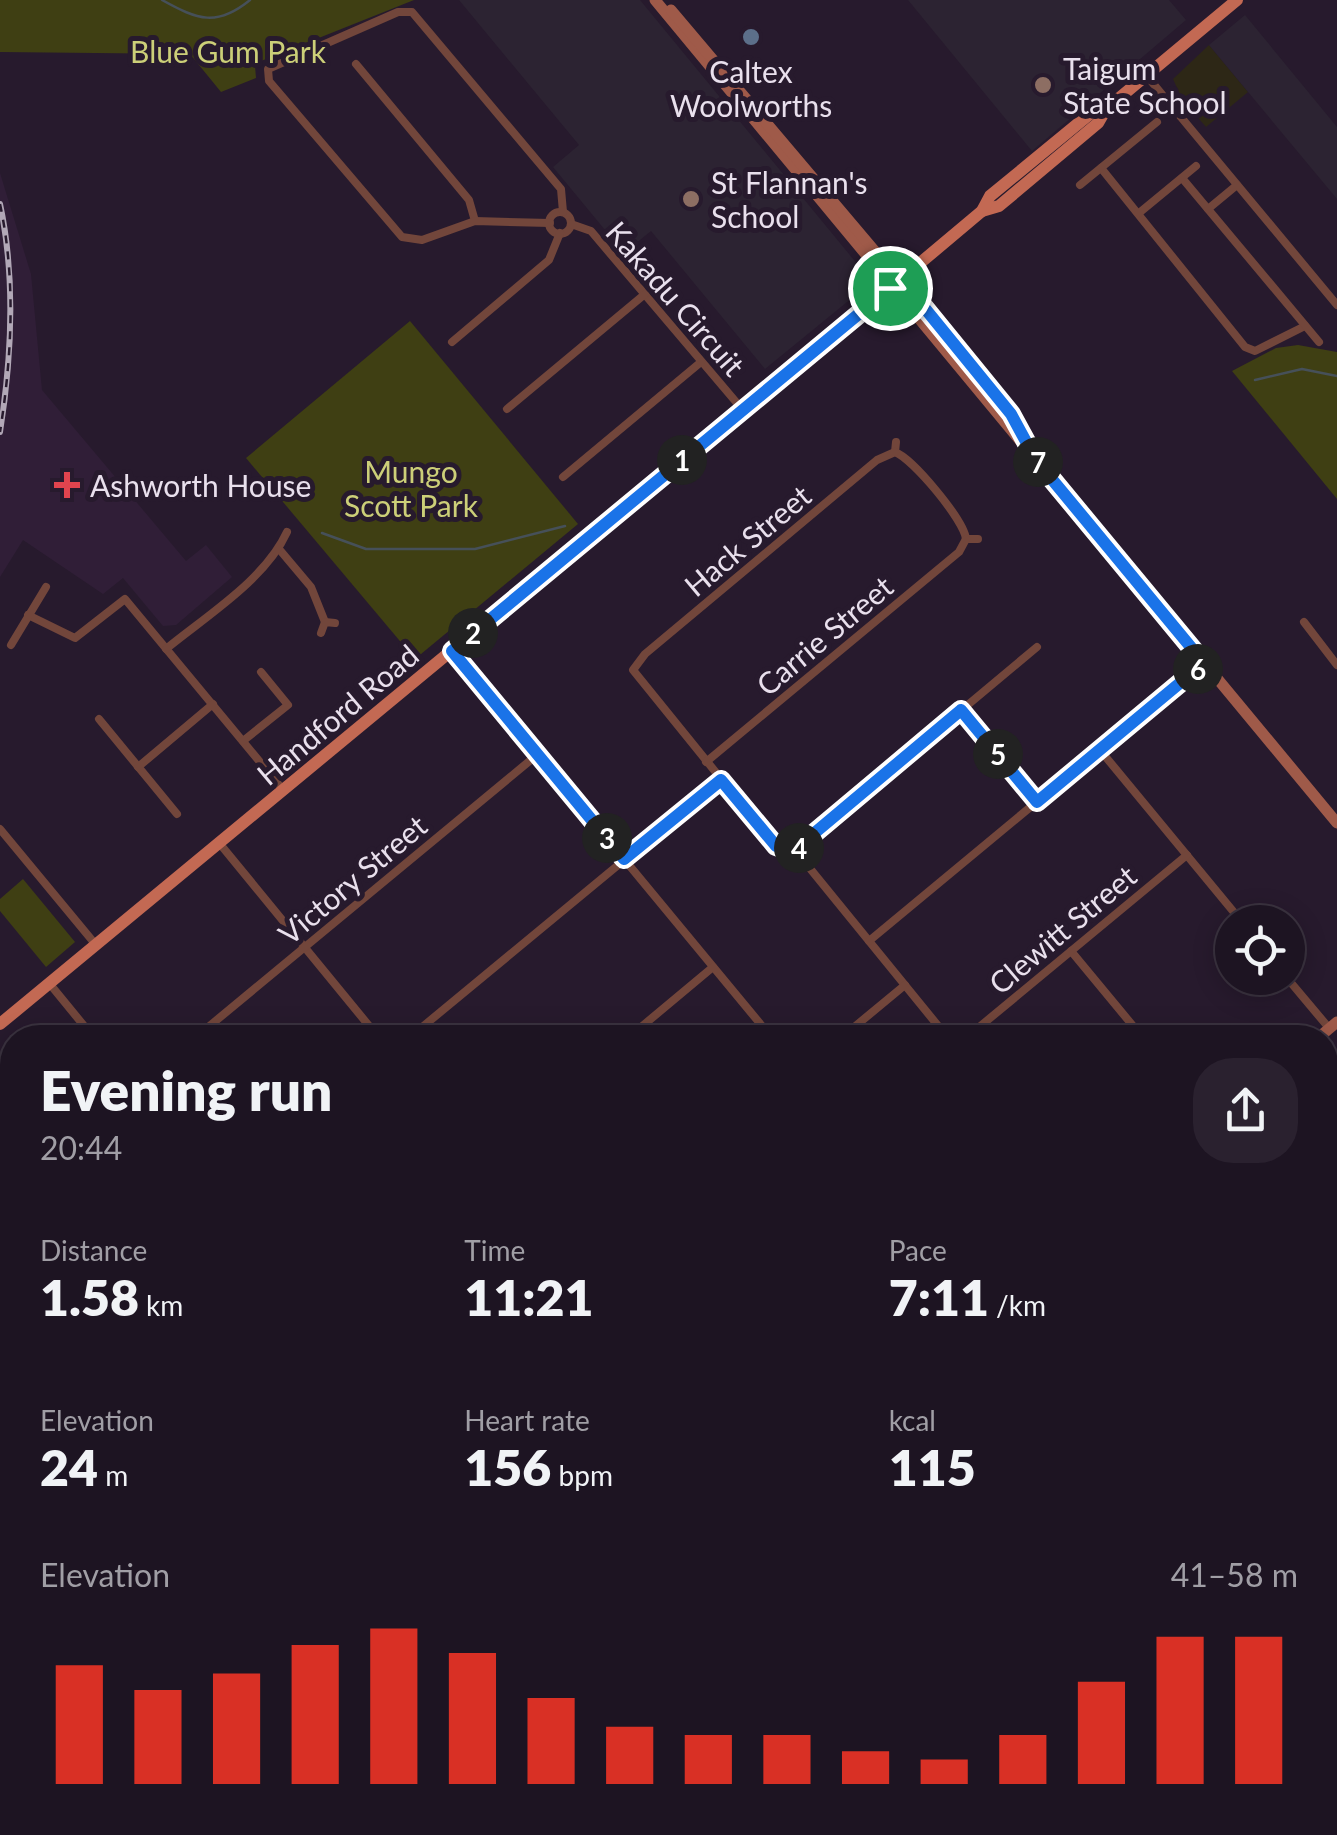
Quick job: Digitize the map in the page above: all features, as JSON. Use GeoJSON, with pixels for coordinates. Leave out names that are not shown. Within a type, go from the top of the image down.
{"type":"FeatureCollection","features":[{"type":"Feature","properties":{"kind":"main road"},"geometry":{"type":"LineString","coordinates":[[654,0],[1011,414],[1036,460],[1337,823]]}},
{"type":"Feature","properties":{"kind":"main road"},"geometry":{"type":"LineString","coordinates":[[662,0],[896,284]]}},
{"type":"Feature","properties":{"kind":"main road","name":"Handford Road"},"geometry":{"type":"LineString","coordinates":[[0,1024],[896,284],[982,211],[990,196],[1090,113],[1106,109],[1237,0]]}},
{"type":"Feature","properties":{"kind":"street","name":"Kakadu Circuit"},"geometry":{"type":"LineString","coordinates":[[550,223],[474,221],[422,240],[394,231],[269,81],[268,68],[398,12],[417,15],[561,189],[563,212]]}},
{"type":"Feature","properties":{"kind":"street"},"geometry":{"type":"LineString","coordinates":[[356,64],[469,200],[474,221]]}},
{"type":"Feature","properties":{"kind":"street"},"geometry":{"type":"LineString","coordinates":[[1146,75],[1337,305]]}},
{"type":"Feature","properties":{"kind":"street"},"geometry":{"type":"LineString","coordinates":[[1080,185],[1157,122]]}},
{"type":"Feature","properties":{"kind":"street"},"geometry":{"type":"LineString","coordinates":[[1139,213],[1196,166]]}},
{"type":"Feature","properties":{"kind":"street"},"geometry":{"type":"LineString","coordinates":[[1101,168],[1245,348],[1255,350],[1306,326]]}},
{"type":"Feature","properties":{"kind":"street"},"geometry":{"type":"LineString","coordinates":[[1182,178],[1318,342]]}},
{"type":"Feature","properties":{"kind":"street"},"geometry":{"type":"LineString","coordinates":[[1208,209],[1237,185]]}},
{"type":"Feature","properties":{"kind":"street"},"geometry":{"type":"LineString","coordinates":[[452,342],[549,260],[560,233],[571,224],[563,212],[554,214],[550,223],[560,233]]}},
{"type":"Feature","properties":{"kind":"street","name":"Kakadu Circuit"},"geometry":{"type":"LineString","coordinates":[[571,224],[591,230],[742,409]]}},
{"type":"Feature","properties":{"kind":"street"},"geometry":{"type":"LineString","coordinates":[[507,409],[645,294]]}},
{"type":"Feature","properties":{"kind":"street"},"geometry":{"type":"LineString","coordinates":[[563,477],[701,362]]}},
{"type":"Feature","properties":{"kind":"street"},"geometry":{"type":"LineString","coordinates":[[896,442],[894,452],[907,458],[961,524],[966,539],[978,539]]}},
{"type":"Feature","properties":{"kind":"street","name":"Hack Street"},"geometry":{"type":"LineString","coordinates":[[706,762],[633,670],[645,654],[877,460],[894,452]]}},
{"type":"Feature","properties":{"kind":"street"},"geometry":{"type":"LineString","coordinates":[[166,649],[279,548],[286,532]]}},
{"type":"Feature","properties":{"kind":"street","name":"Carrie Street"},"geometry":{"type":"LineString","coordinates":[[706,762],[959,552],[966,539]]}},
{"type":"Feature","properties":{"kind":"street"},"geometry":{"type":"LineString","coordinates":[[279,548],[310,588],[324,622],[322,633]]}},
{"type":"Feature","properties":{"kind":"street"},"geometry":{"type":"LineString","coordinates":[[10,645],[46,587]]}},
{"type":"Feature","properties":{"kind":"street"},"geometry":{"type":"LineString","coordinates":[[28,615],[75,638],[125,599],[284,791]]}},
{"type":"Feature","properties":{"kind":"street"},"geometry":{"type":"LineString","coordinates":[[324,622],[335,623]]}},
{"type":"Feature","properties":{"kind":"street"},"geometry":{"type":"LineString","coordinates":[[1304,622],[1337,665]]}},
{"type":"Feature","properties":{"kind":"street"},"geometry":{"type":"LineString","coordinates":[[799,855],[805,841],[1037,647]]}},
{"type":"Feature","properties":{"kind":"street"},"geometry":{"type":"LineString","coordinates":[[452,651],[761,1025]]}},
{"type":"Feature","properties":{"kind":"street"},"geometry":{"type":"LineString","coordinates":[[869,940],[1204,663]]}},
{"type":"Feature","properties":{"kind":"street"},"geometry":{"type":"LineString","coordinates":[[243,742],[288,704],[261,672]]}},
{"type":"Feature","properties":{"kind":"street"},"geometry":{"type":"LineString","coordinates":[[138,767],[213,704]]}},
{"type":"Feature","properties":{"kind":"street"},"geometry":{"type":"LineString","coordinates":[[961,710],[1037,802]]}},
{"type":"Feature","properties":{"kind":"street"},"geometry":{"type":"LineString","coordinates":[[99,719],[178,814]]}},
{"type":"Feature","properties":{"kind":"street"},"geometry":{"type":"LineString","coordinates":[[1100,750],[1228,905]]}},
{"type":"Feature","properties":{"kind":"street","name":"Victory Street"},"geometry":{"type":"LineString","coordinates":[[211,1025],[538,754]]}},
{"type":"Feature","properties":{"kind":"street"},"geometry":{"type":"LineString","coordinates":[[706,762],[776,846],[799,855],[937,1025]]}},
{"type":"Feature","properties":{"kind":"street"},"geometry":{"type":"LineString","coordinates":[[425,1025],[721,780]]}},
{"type":"Feature","properties":{"kind":"street"},"geometry":{"type":"LineString","coordinates":[[0,829],[96,945]]}},
{"type":"Feature","properties":{"kind":"street"},"geometry":{"type":"LineString","coordinates":[[220,844],[368,1025]]}},
{"type":"Feature","properties":{"kind":"street","name":"Clewitt Street"},"geometry":{"type":"LineString","coordinates":[[982,1025],[1186,854]]}},
{"type":"Feature","properties":{"kind":"street"},"geometry":{"type":"LineString","coordinates":[[1071,950],[1132,1025]]}},
{"type":"Feature","properties":{"kind":"street"},"geometry":{"type":"LineString","coordinates":[[644,1025],[714,967]]}},
{"type":"Feature","properties":{"kind":"street"},"geometry":{"type":"LineString","coordinates":[[49,984],[83,1025]]}},
{"type":"Feature","properties":{"kind":"street"},"geometry":{"type":"LineString","coordinates":[[857,1025],[905,985]]}},
{"type":"Feature","properties":{"kind":"street"},"geometry":{"type":"LineString","coordinates":[[1304,995],[1333,1025]]}},
{"type":"Feature","properties":{"kind":"shaded area","name":"St Flannan's School"},"geometry":{"type":"Polygon","coordinates":[[[459,0],[640,0],[863,271],[863,289],[765,369],[651,231],[624,253],[553,167],[579,145],[459,0]]]}},
{"type":"Feature","properties":{"kind":"shaded area","name":"Taigum State School"},"geometry":{"type":"Polygon","coordinates":[[[908,0],[1169,0],[1186,20],[1032,151],[908,0]]]}},
{"type":"Feature","properties":{"kind":"shaded area"},"geometry":{"type":"Polygon","coordinates":[[[1245,15],[1337,127],[1337,199],[1209,45],[1245,15]]]}},
{"type":"Feature","properties":{"kind":"shaded area"},"geometry":{"type":"Polygon","coordinates":[[[1209,45],[1248,92],[1206,127],[1182,99],[1173,79],[1209,45]]]}},
{"type":"Feature","properties":{"kind":"shaded area","name":"Ashworth House"},"geometry":{"type":"Polygon","coordinates":[[[0,173],[31,274],[42,390],[186,561],[206,545],[232,577],[176,625],[163,626],[123,578],[103,594],[23,540],[0,577],[0,173]]]}},
{"type":"Feature","properties":{"kind":"green space","name":"Blue Gum Park"},"geometry":{"type":"Polygon","coordinates":[[[0,0],[414,0],[261,61],[255,66],[256,78],[221,92],[190,54],[0,52],[0,0]]]}},
{"type":"Feature","properties":{"kind":"green space","name":"Mungo Scott Park"},"geometry":{"type":"Polygon","coordinates":[[[410,321],[578,524],[415,659],[246,458],[410,321]]]}},
{"type":"Feature","properties":{"kind":"green space"},"geometry":{"type":"Polygon","coordinates":[[[1298,345],[1337,352],[1337,499],[1232,371],[1276,348],[1298,345]]]}},
{"type":"Feature","properties":{"kind":"green space"},"geometry":{"type":"Polygon","coordinates":[[[23,879],[75,942],[46,967],[0,911],[0,899],[23,879]]]}},
{"type":"Feature","properties":{"kind":"waterway"},"geometry":{"type":"LineString","coordinates":[[162,0],[207,18],[227,14],[250,0]]}},
{"type":"Feature","properties":{"kind":"waterway"},"geometry":{"type":"LineString","coordinates":[[1255,380],[1302,369],[1337,376]]}},
{"type":"Feature","properties":{"kind":"waterway"},"geometry":{"type":"LineString","coordinates":[[322,533],[366,549],[475,549],[565,526]]}},
{"type":"Feature","properties":{"kind":"railway"},"geometry":{"type":"LineString","coordinates":[[0,204],[10,318],[0,432]]}},
{"type":"Feature","properties":{"kind":"place","name":"Caltex Woolworths"},"geometry":{"type":"Point","coordinates":[751,37]}},
{"type":"Feature","properties":{"kind":"place","name":"Taigum State School"},"geometry":{"type":"Point","coordinates":[1043,85]}},
{"type":"Feature","properties":{"kind":"place","name":"St Flannan's School"},"geometry":{"type":"Point","coordinates":[691,199]}},
{"type":"Feature","properties":{"kind":"place","name":"Ashworth House"},"geometry":{"type":"Point","coordinates":[67,485]}},
{"type":"Feature","properties":{"kind":"route"},"geometry":{"type":"LineString","coordinates":[[901,279],[1011,414],[1036,460],[1204,663],[1037,802],[961,710],[805,841],[799,855],[776,846],[721,780],[624,859],[452,651],[890,288],[901,279]]}}]}
